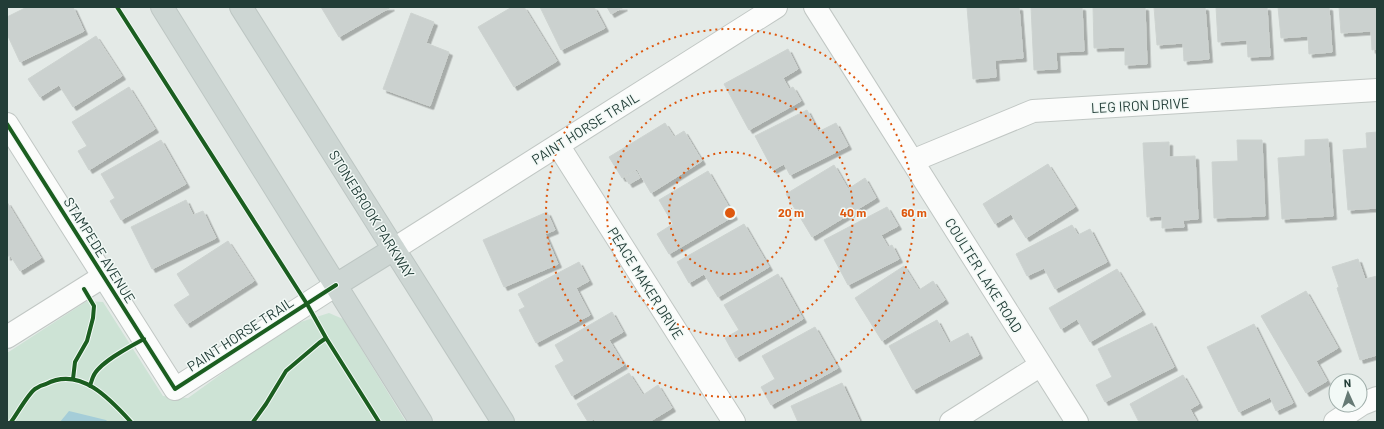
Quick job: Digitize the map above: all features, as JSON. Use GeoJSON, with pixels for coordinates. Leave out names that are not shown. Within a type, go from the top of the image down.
{"type":"FeatureCollection","features":[{"type":"Feature","properties":{"kind":"main road"},"geometry":{"type":"LineString","coordinates":[[162,7],[420,422]]}},
{"type":"Feature","properties":{"kind":"main road","name":"STONEBROOK PARKWAY"},"geometry":{"type":"LineString","coordinates":[[241,7],[503,422]]}},
{"type":"Feature","properties":{"kind":"main road"},"geometry":{"type":"LineString","coordinates":[[336,285],[394,249]]}},
{"type":"Feature","properties":{"kind":"street","name":"PAINT HORSE TRAIL"},"geometry":{"type":"LineString","coordinates":[[394,249],[776,7]]}},
{"type":"Feature","properties":{"kind":"street","name":"COULTER LAKE ROAD"},"geometry":{"type":"LineString","coordinates":[[815,7],[1077,422]]}},
{"type":"Feature","properties":{"kind":"street","name":"LEG IRON DRIVE"},"geometry":{"type":"LineString","coordinates":[[912,161],[1033,111],[1377,90]]}},
{"type":"Feature","properties":{"kind":"street","name":"STAMPEDE AVENUE"},"geometry":{"type":"LineString","coordinates":[[7,124],[175,389]]}},
{"type":"Feature","properties":{"kind":"street","name":"PEACE MAKER DRIVE"},"geometry":{"type":"LineString","coordinates":[[558,145],[734,422]]}},
{"type":"Feature","properties":{"kind":"street"},"geometry":{"type":"LineString","coordinates":[[7,338],[104,276]]}},
{"type":"Feature","properties":{"kind":"street","name":"PAINT HORSE TRAIL"},"geometry":{"type":"LineString","coordinates":[[175,389],[336,285]]}},
{"type":"Feature","properties":{"kind":"street"},"geometry":{"type":"LineString","coordinates":[[951,422],[1041,365]]}},
{"type":"Feature","properties":{"kind":"street"},"geometry":{"type":"LineString","coordinates":[[1335,422],[1362,404],[1377,398]]}},
{"type":"Feature","properties":{"kind":"green space"},"geometry":{"type":"Polygon","coordinates":[[[87,301],[103,302],[163,396],[188,398],[288,326],[329,313],[343,319],[406,422],[7,422],[7,353],[87,301]]]}},
{"type":"Feature","properties":{"kind":"water"},"geometry":{"type":"Polygon","coordinates":[[[69,411],[106,420],[108,422],[60,422],[69,411]]]}},
{"type":"Feature","properties":{"kind":"building"},"geometry":{"type":"Polygon","coordinates":[[[27,7],[73,7],[84,31],[20,62],[7,34],[7,17],[27,7]]]}},
{"type":"Feature","properties":{"kind":"building"},"geometry":{"type":"Polygon","coordinates":[[[321,7],[391,7],[339,37],[321,7]]]}},
{"type":"Feature","properties":{"kind":"building"},"geometry":{"type":"Polygon","coordinates":[[[512,7],[524,7],[557,61],[514,87],[478,27],[512,7]]]}},
{"type":"Feature","properties":{"kind":"building"},"geometry":{"type":"Polygon","coordinates":[[[540,7],[594,7],[605,28],[561,50],[540,7]]]}},
{"type":"Feature","properties":{"kind":"building"},"geometry":{"type":"Polygon","coordinates":[[[607,7],[624,7],[611,14],[607,7]]]}},
{"type":"Feature","properties":{"kind":"building"},"geometry":{"type":"Polygon","coordinates":[[[967,7],[1019,7],[1023,58],[995,60],[996,77],[973,79],[967,7]]]}},
{"type":"Feature","properties":{"kind":"building"},"geometry":{"type":"Polygon","coordinates":[[[1031,7],[1082,7],[1084,51],[1056,52],[1057,69],[1034,70],[1031,7]]]}},
{"type":"Feature","properties":{"kind":"building"},"geometry":{"type":"Polygon","coordinates":[[[1093,7],[1145,7],[1147,64],[1125,65],[1125,47],[1094,48],[1093,7]]]}},
{"type":"Feature","properties":{"kind":"building"},"geometry":{"type":"Polygon","coordinates":[[[1154,7],[1205,7],[1209,59],[1184,61],[1183,43],[1157,45],[1154,7]]]}},
{"type":"Feature","properties":{"kind":"building"},"geometry":{"type":"Polygon","coordinates":[[[1216,7],[1267,7],[1270,56],[1248,57],[1247,40],[1218,42],[1216,7]]]}},
{"type":"Feature","properties":{"kind":"building"},"geometry":{"type":"Polygon","coordinates":[[[1278,7],[1329,7],[1332,52],[1309,54],[1308,36],[1281,38],[1278,7]]]}},
{"type":"Feature","properties":{"kind":"building"},"geometry":{"type":"Polygon","coordinates":[[[1339,7],[1377,7],[1377,49],[1372,50],[1371,31],[1341,33],[1339,7]]]}},
{"type":"Feature","properties":{"kind":"building"},"geometry":{"type":"Polygon","coordinates":[[[411,13],[434,22],[426,43],[449,52],[430,106],[383,89],[411,13]]]}},
{"type":"Feature","properties":{"kind":"building"},"geometry":{"type":"Polygon","coordinates":[[[96,36],[122,76],[73,107],[59,85],[40,97],[28,79],[96,36]]]}},
{"type":"Feature","properties":{"kind":"building"},"geometry":{"type":"Polygon","coordinates":[[[788,49],[798,69],[783,78],[789,89],[793,87],[801,101],[749,130],[724,84],[788,49]]]}},
{"type":"Feature","properties":{"kind":"building"},"geometry":{"type":"Polygon","coordinates":[[[129,87],[155,129],[89,170],[78,151],[87,146],[72,122],[129,87]]]}},
{"type":"Feature","properties":{"kind":"building"},"geometry":{"type":"Polygon","coordinates":[[[807,110],[818,132],[836,123],[848,146],[790,175],[784,164],[773,170],[755,136],[807,110]]]}},
{"type":"Feature","properties":{"kind":"building"},"geometry":{"type":"Polygon","coordinates":[[[665,123],[674,137],[684,131],[702,161],[651,193],[637,169],[622,178],[609,157],[665,123]]]}},
{"type":"Feature","properties":{"kind":"building"},"geometry":{"type":"Polygon","coordinates":[[[1377,132],[1377,208],[1348,210],[1343,150],[1367,148],[1366,133],[1377,132]]]}},
{"type":"Feature","properties":{"kind":"building"},"geometry":{"type":"Polygon","coordinates":[[[1328,139],[1333,216],[1282,219],[1278,158],[1305,156],[1305,140],[1328,139]]]}},
{"type":"Feature","properties":{"kind":"building"},"geometry":{"type":"Polygon","coordinates":[[[161,140],[186,184],[121,220],[110,201],[115,198],[101,174],[161,140]]]}},
{"type":"Feature","properties":{"kind":"building"},"geometry":{"type":"Polygon","coordinates":[[[1237,140],[1262,140],[1265,216],[1214,218],[1212,162],[1238,161],[1237,140]]]}},
{"type":"Feature","properties":{"kind":"building"},"geometry":{"type":"Polygon","coordinates":[[[1169,142],[1169,157],[1195,156],[1198,219],[1183,220],[1184,227],[1162,228],[1162,216],[1147,217],[1143,143],[1169,142]]]}},
{"type":"Feature","properties":{"kind":"building"},"geometry":{"type":"Polygon","coordinates":[[[1048,164],[1075,207],[1026,238],[1011,214],[995,224],[983,204],[1048,164]]]}},
{"type":"Feature","properties":{"kind":"building"},"geometry":{"type":"Polygon","coordinates":[[[834,165],[848,189],[865,178],[876,198],[812,237],[786,194],[834,165]]]}},
{"type":"Feature","properties":{"kind":"building"},"geometry":{"type":"Polygon","coordinates":[[[636,171],[640,178],[629,184],[625,177],[636,171]]]}},
{"type":"Feature","properties":{"kind":"building"},"geometry":{"type":"Polygon","coordinates":[[[708,171],[734,216],[669,254],[657,234],[673,224],[659,200],[708,171]]]}},
{"type":"Feature","properties":{"kind":"building"},"geometry":{"type":"Polygon","coordinates":[[[186,200],[193,215],[203,211],[216,238],[152,269],[131,227],[186,200]]]}},
{"type":"Feature","properties":{"kind":"building"},"geometry":{"type":"Polygon","coordinates":[[[7,202],[41,258],[20,271],[10,255],[7,257],[7,202]]]}},
{"type":"Feature","properties":{"kind":"building"},"geometry":{"type":"Polygon","coordinates":[[[887,207],[898,226],[881,235],[888,247],[892,245],[899,259],[848,285],[824,240],[887,207]]]}},
{"type":"Feature","properties":{"kind":"building"},"geometry":{"type":"Polygon","coordinates":[[[547,212],[555,230],[545,234],[558,264],[504,287],[483,240],[547,212]]]}},
{"type":"Feature","properties":{"kind":"building"},"geometry":{"type":"Polygon","coordinates":[[[744,224],[769,267],[718,297],[704,274],[689,283],[677,262],[744,224]]]}},
{"type":"Feature","properties":{"kind":"building"},"geometry":{"type":"Polygon","coordinates":[[[1072,225],[1078,235],[1090,229],[1107,262],[1055,289],[1044,268],[1027,276],[1016,254],[1072,225]]]}},
{"type":"Feature","properties":{"kind":"building"},"geometry":{"type":"Polygon","coordinates":[[[228,241],[254,281],[187,324],[174,305],[190,295],[177,274],[228,241]]]}},
{"type":"Feature","properties":{"kind":"building"},"geometry":{"type":"Polygon","coordinates":[[[1358,259],[1365,279],[1377,276],[1377,333],[1375,334],[1377,340],[1377,355],[1360,360],[1337,288],[1339,287],[1332,267],[1358,259]]]}},
{"type":"Feature","properties":{"kind":"building"},"geometry":{"type":"Polygon","coordinates":[[[579,262],[589,281],[576,288],[590,315],[536,343],[519,310],[525,307],[518,294],[579,262]]]}},
{"type":"Feature","properties":{"kind":"building"},"geometry":{"type":"Polygon","coordinates":[[[904,266],[919,290],[933,281],[945,300],[882,341],[855,298],[904,266]]]}},
{"type":"Feature","properties":{"kind":"building"},"geometry":{"type":"Polygon","coordinates":[[[1117,269],[1142,311],[1090,342],[1077,319],[1061,329],[1049,308],[1117,269]]]}},
{"type":"Feature","properties":{"kind":"building"},"geometry":{"type":"Polygon","coordinates":[[[778,274],[803,319],[736,358],[725,338],[739,330],[724,305],[778,274]]]}},
{"type":"Feature","properties":{"kind":"building"},"geometry":{"type":"Polygon","coordinates":[[[1306,291],[1338,348],[1316,361],[1327,381],[1306,393],[1261,316],[1306,291]]]}},
{"type":"Feature","properties":{"kind":"building"},"geometry":{"type":"Polygon","coordinates":[[[612,312],[623,332],[609,340],[624,365],[572,396],[555,366],[564,361],[555,345],[612,312]]]}},
{"type":"Feature","properties":{"kind":"building"},"geometry":{"type":"Polygon","coordinates":[[[937,320],[949,343],[968,333],[979,355],[913,390],[889,346],[937,320]]]}},
{"type":"Feature","properties":{"kind":"building"},"geometry":{"type":"Polygon","coordinates":[[[1152,323],[1174,367],[1105,402],[1096,385],[1112,377],[1098,349],[1152,323]]]}},
{"type":"Feature","properties":{"kind":"building"},"geometry":{"type":"Polygon","coordinates":[[[1254,324],[1293,403],[1276,411],[1270,397],[1239,412],[1207,347],[1254,324]]]}},
{"type":"Feature","properties":{"kind":"building"},"geometry":{"type":"Polygon","coordinates":[[[815,327],[838,368],[771,405],[761,387],[775,379],[762,356],[815,327]]]}},
{"type":"Feature","properties":{"kind":"building"},"geometry":{"type":"Polygon","coordinates":[[[629,373],[643,395],[658,385],[672,408],[649,422],[596,422],[594,419],[588,422],[577,404],[629,373]]]}},
{"type":"Feature","properties":{"kind":"building"},"geometry":{"type":"Polygon","coordinates":[[[1183,375],[1199,404],[1190,409],[1197,422],[1139,422],[1130,404],[1183,375]]]}},
{"type":"Feature","properties":{"kind":"building"},"geometry":{"type":"Polygon","coordinates":[[[842,383],[860,422],[798,422],[791,406],[842,383]]]}},
{"type":"Feature","properties":{"kind":"cycle path"},"geometry":{"type":"LineString","coordinates":[[117,7],[307,304],[326,338],[379,422]]}},
{"type":"Feature","properties":{"kind":"cycle path"},"geometry":{"type":"LineString","coordinates":[[7,124],[175,389],[336,285]]}},
{"type":"Feature","properties":{"kind":"cycle path"},"geometry":{"type":"LineString","coordinates":[[73,379],[75,362],[87,341],[93,318],[94,306],[84,289]]}},
{"type":"Feature","properties":{"kind":"cycle path"},"geometry":{"type":"LineString","coordinates":[[253,422],[286,371],[326,338]]}},
{"type":"Feature","properties":{"kind":"cycle path"},"geometry":{"type":"LineString","coordinates":[[90,386],[93,377],[101,366],[116,355],[144,339]]}},
{"type":"Feature","properties":{"kind":"cycle path"},"geometry":{"type":"LineString","coordinates":[[11,422],[35,389],[42,385],[59,380],[71,379],[82,382],[104,395],[131,422]]}}]}
